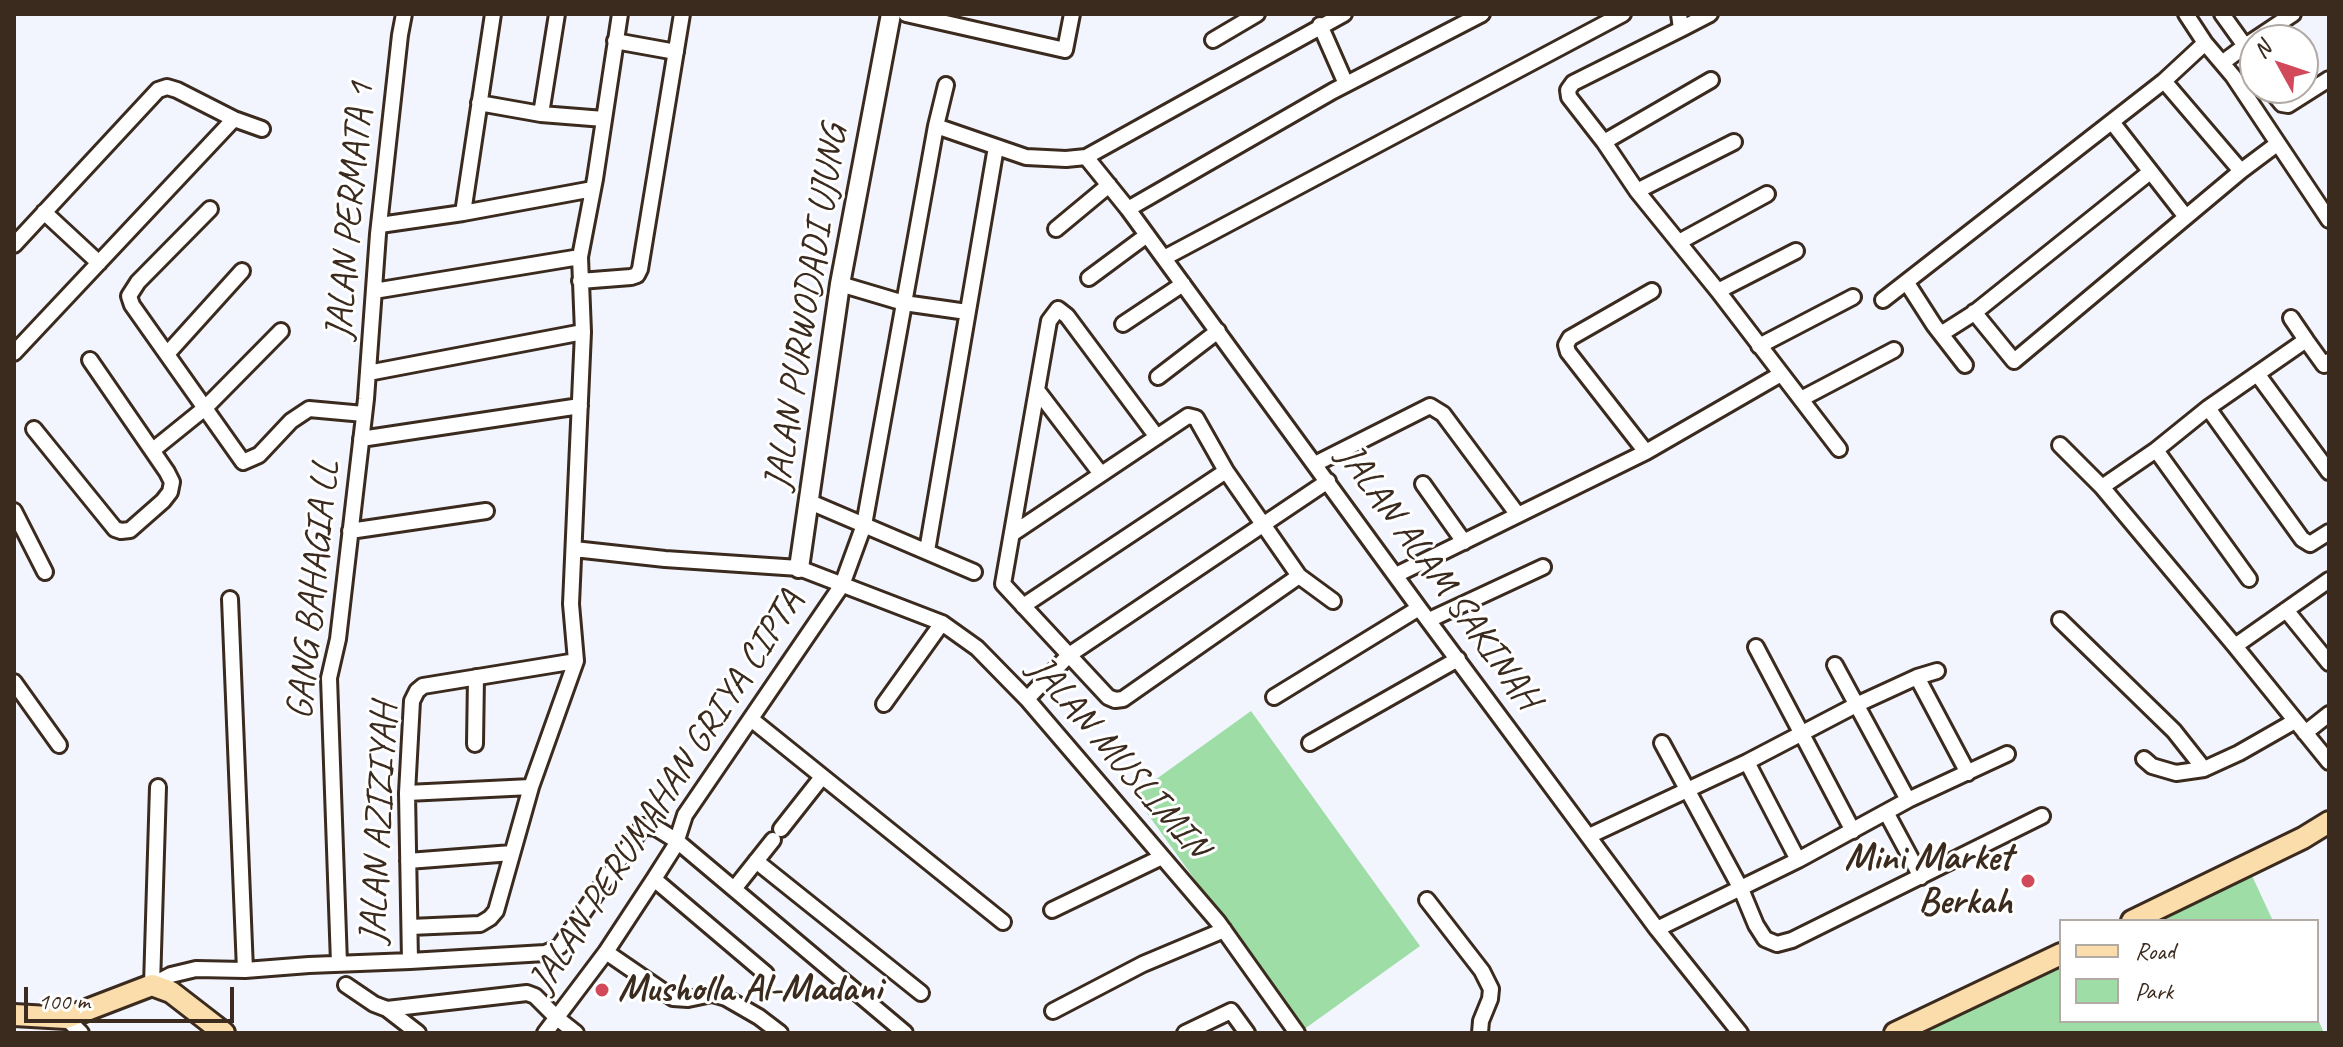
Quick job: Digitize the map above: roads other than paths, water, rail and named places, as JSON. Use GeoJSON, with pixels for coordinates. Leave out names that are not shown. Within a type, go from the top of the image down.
{"type":"FeatureCollection","features":[{"type":"Feature","properties":{"kind":"main road"},"geometry":{"type":"LineString","coordinates":[[2136,919],[2303,838],[2329,822]]}},
{"type":"Feature","properties":{"kind":"main road"},"geometry":{"type":"LineString","coordinates":[[1895,1033],[2059,955]]}},
{"type":"Feature","properties":{"kind":"main road"},"geometry":{"type":"LineString","coordinates":[[14,1015],[66,1018],[152,985],[171,992],[216,1030]]}},
{"type":"Feature","properties":{"kind":"street","name":"JALAN PERMATA 1"},"geometry":{"type":"LineString","coordinates":[[364,414],[380,225],[404,14]]}},
{"type":"Feature","properties":{"kind":"street"},"geometry":{"type":"LineString","coordinates":[[463,213],[493,14]]}},
{"type":"Feature","properties":{"kind":"street"},"geometry":{"type":"LineString","coordinates":[[541,114],[557,14]]}},
{"type":"Feature","properties":{"kind":"street"},"geometry":{"type":"LineString","coordinates":[[410,927],[480,924],[496,911],[531,787],[576,661],[571,604],[583,332],[580,257],[620,14]]}},
{"type":"Feature","properties":{"kind":"street"},"geometry":{"type":"LineString","coordinates":[[580,281],[631,277],[637,275],[640,269],[682,14]]}},
{"type":"Feature","properties":{"kind":"street","name":"JALAN PURWODADI UJUNG"},"geometry":{"type":"LineString","coordinates":[[799,568],[840,284],[891,14]]}},
{"type":"Feature","properties":{"kind":"street"},"geometry":{"type":"LineString","coordinates":[[906,14],[951,19],[1065,50],[1072,14]]}},
{"type":"Feature","properties":{"kind":"street"},"geometry":{"type":"LineString","coordinates":[[1230,30],[1233,14]]}},
{"type":"Feature","properties":{"kind":"street"},"geometry":{"type":"LineString","coordinates":[[1213,40],[1257,14]]}},
{"type":"Feature","properties":{"kind":"street"},"geometry":{"type":"LineString","coordinates":[[936,126],[1026,157],[1086,157],[1344,14]]}},
{"type":"Feature","properties":{"kind":"street"},"geometry":{"type":"LineString","coordinates":[[1128,209],[1346,84],[1482,14]]}},
{"type":"Feature","properties":{"kind":"street"},"geometry":{"type":"LineString","coordinates":[[1164,258],[1623,14]]}},
{"type":"Feature","properties":{"kind":"street"},"geometry":{"type":"LineString","coordinates":[[1710,14],[1680,19],[1573,83],[1568,90],[1569,97],[1637,191],[1839,449]]}},
{"type":"Feature","properties":{"kind":"street"},"geometry":{"type":"LineString","coordinates":[[2186,14],[2233,76],[2329,220]]}},
{"type":"Feature","properties":{"kind":"street"},"geometry":{"type":"LineString","coordinates":[[2222,14],[2239,38]]}},
{"type":"Feature","properties":{"kind":"street"},"geometry":{"type":"LineString","coordinates":[[1320,25],[1346,84]]}},
{"type":"Feature","properties":{"kind":"street"},"geometry":{"type":"LineString","coordinates":[[615,41],[676,52]]}},
{"type":"Feature","properties":{"kind":"street"},"geometry":{"type":"LineString","coordinates":[[1883,300],[2164,81],[2205,43]]}},
{"type":"Feature","properties":{"kind":"street"},"geometry":{"type":"LineString","coordinates":[[2222,63],[2239,50]]}},
{"type":"Feature","properties":{"kind":"street"},"geometry":{"type":"LineString","coordinates":[[1604,142],[1711,80]]}},
{"type":"Feature","properties":{"kind":"street"},"geometry":{"type":"LineString","coordinates":[[2164,81],[2241,171]]}},
{"type":"Feature","properties":{"kind":"street","name":"JALAN PERUMAHAN GRIYA CIPTA"},"geometry":{"type":"LineString","coordinates":[[545,1033],[606,952],[677,841],[685,815],[842,585],[864,525],[946,85]]}},
{"type":"Feature","properties":{"kind":"street"},"geometry":{"type":"LineString","coordinates":[[14,245],[158,90],[167,87],[177,90],[234,119],[262,129]]}},
{"type":"Feature","properties":{"kind":"street"},"geometry":{"type":"LineString","coordinates":[[479,103],[541,114],[604,119]]}},
{"type":"Feature","properties":{"kind":"street"},"geometry":{"type":"LineString","coordinates":[[14,353],[234,119]]}},
{"type":"Feature","properties":{"kind":"street"},"geometry":{"type":"LineString","coordinates":[[2112,122],[2186,217]]}},
{"type":"Feature","properties":{"kind":"street"},"geometry":{"type":"LineString","coordinates":[[1637,191],[1734,142]]}},
{"type":"Feature","properties":{"kind":"street"},"geometry":{"type":"LineString","coordinates":[[1974,312],[2014,361],[2277,144]]}},
{"type":"Feature","properties":{"kind":"street"},"geometry":{"type":"LineString","coordinates":[[927,551],[996,147]]}},
{"type":"Feature","properties":{"kind":"street","name":"JALAN ALAM SAKINAH"},"geometry":{"type":"LineString","coordinates":[[1086,157],[1128,209],[1657,929],[1740,1033]]}},
{"type":"Feature","properties":{"kind":"street"},"geometry":{"type":"LineString","coordinates":[[1941,334],[1974,312],[2150,172]]}},
{"type":"Feature","properties":{"kind":"street"},"geometry":{"type":"LineString","coordinates":[[1056,229],[1109,185]]}},
{"type":"Feature","properties":{"kind":"street"},"geometry":{"type":"LineString","coordinates":[[380,225],[593,189]]}},
{"type":"Feature","properties":{"kind":"street"},"geometry":{"type":"LineString","coordinates":[[1679,242],[1767,194]]}},
{"type":"Feature","properties":{"kind":"street"},"geometry":{"type":"LineString","coordinates":[[210,209],[130,292],[132,305],[243,462],[259,455],[291,421],[309,409],[364,414]]}},
{"type":"Feature","properties":{"kind":"street"},"geometry":{"type":"LineString","coordinates":[[44,212],[99,263]]}},
{"type":"Feature","properties":{"kind":"street"},"geometry":{"type":"LineString","coordinates":[[1089,278],[1147,235]]}},
{"type":"Feature","properties":{"kind":"street"},"geometry":{"type":"LineString","coordinates":[[1718,291],[1796,251]]}},
{"type":"Feature","properties":{"kind":"street"},"geometry":{"type":"LineString","coordinates":[[374,291],[580,257]]}},
{"type":"Feature","properties":{"kind":"street"},"geometry":{"type":"LineString","coordinates":[[167,354],[242,271]]}},
{"type":"Feature","properties":{"kind":"street"},"geometry":{"type":"LineString","coordinates":[[1907,283],[1965,365]]}},
{"type":"Feature","properties":{"kind":"street"},"geometry":{"type":"LineString","coordinates":[[840,284],[904,303],[967,312]]}},
{"type":"Feature","properties":{"kind":"street"},"geometry":{"type":"LineString","coordinates":[[1123,324],[1183,284]]}},
{"type":"Feature","properties":{"kind":"street"},"geometry":{"type":"LineString","coordinates":[[1646,452],[1568,352],[1566,345],[1570,338],[1652,291]]}},
{"type":"Feature","properties":{"kind":"street"},"geometry":{"type":"LineString","coordinates":[[1759,346],[1853,297]]}},
{"type":"Feature","properties":{"kind":"street"},"geometry":{"type":"LineString","coordinates":[[1157,437],[1059,309],[1055,311],[1049,321],[1003,584],[1108,697],[1123,699],[1299,576]]}},
{"type":"Feature","properties":{"kind":"street"},"geometry":{"type":"LineString","coordinates":[[2291,318],[2327,365]]}},
{"type":"Feature","properties":{"kind":"street"},"geometry":{"type":"LineString","coordinates":[[153,450],[205,408],[281,331]]}},
{"type":"Feature","properties":{"kind":"street"},"geometry":{"type":"LineString","coordinates":[[1158,377],[1218,331]]}},
{"type":"Feature","properties":{"kind":"street"},"geometry":{"type":"LineString","coordinates":[[368,373],[583,332]]}},
{"type":"Feature","properties":{"kind":"street"},"geometry":{"type":"LineString","coordinates":[[2102,487],[2306,340]]}},
{"type":"Feature","properties":{"kind":"street"},"geometry":{"type":"LineString","coordinates":[[1801,399],[1894,350]]}},
{"type":"Feature","properties":{"kind":"street"},"geometry":{"type":"LineString","coordinates":[[34,429],[110,524],[121,531],[130,530],[163,501],[170,492],[172,482],[90,360]]}},
{"type":"Feature","properties":{"kind":"street"},"geometry":{"type":"LineString","coordinates":[[1396,575],[1646,452],[1781,374]]}},
{"type":"Feature","properties":{"kind":"street"},"geometry":{"type":"LineString","coordinates":[[2258,375],[2329,472]]}},
{"type":"Feature","properties":{"kind":"street"},"geometry":{"type":"LineString","coordinates":[[1037,390],[1101,474]]}},
{"type":"Feature","properties":{"kind":"street"},"geometry":{"type":"LineString","coordinates":[[361,439],[580,406]]}},
{"type":"Feature","properties":{"kind":"street"},"geometry":{"type":"LineString","coordinates":[[1315,464],[1430,406],[1443,414],[1518,515]]}},
{"type":"Feature","properties":{"kind":"street"},"geometry":{"type":"LineString","coordinates":[[2208,408],[2302,539],[2310,544],[2329,532]]}},
{"type":"Feature","properties":{"kind":"street","name":"GANG BAHAGIA LL"},"geometry":{"type":"LineString","coordinates":[[339,963],[329,678],[338,639],[364,414]]}},
{"type":"Feature","properties":{"kind":"street"},"geometry":{"type":"LineString","coordinates":[[1012,534],[1188,416],[1196,418],[1226,471],[1299,576],[1333,601]]}},
{"type":"Feature","properties":{"kind":"street"},"geometry":{"type":"LineString","coordinates":[[2060,445],[2102,487],[2329,762]]}},
{"type":"Feature","properties":{"kind":"street"},"geometry":{"type":"LineString","coordinates":[[2156,450],[2249,579]]}},
{"type":"Feature","properties":{"kind":"street"},"geometry":{"type":"LineString","coordinates":[[1023,606],[1226,471]]}},
{"type":"Feature","properties":{"kind":"street"},"geometry":{"type":"LineString","coordinates":[[1027,699],[1069,655],[1328,481]]}},
{"type":"Feature","properties":{"kind":"street"},"geometry":{"type":"LineString","coordinates":[[1423,484],[1464,542]]}},
{"type":"Feature","properties":{"kind":"street"},"geometry":{"type":"LineString","coordinates":[[810,502],[974,572]]}},
{"type":"Feature","properties":{"kind":"street"},"geometry":{"type":"LineString","coordinates":[[14,511],[45,572]]}},
{"type":"Feature","properties":{"kind":"street"},"geometry":{"type":"LineString","coordinates":[[350,531],[486,511]]}},
{"type":"Feature","properties":{"kind":"street"},"geometry":{"type":"LineString","coordinates":[[574,549],[799,568],[842,585]]}},
{"type":"Feature","properties":{"kind":"street"},"geometry":{"type":"LineString","coordinates":[[1429,620],[1543,567]]}},
{"type":"Feature","properties":{"kind":"street"},"geometry":{"type":"LineString","coordinates":[[2235,646],[2329,580]]}},
{"type":"Feature","properties":{"kind":"street","name":"JALAN MUSLIMIN"},"geometry":{"type":"LineString","coordinates":[[842,585],[942,623],[977,648],[1027,699],[1224,930],[1297,1033]]}},
{"type":"Feature","properties":{"kind":"street"},"geometry":{"type":"LineString","coordinates":[[230,599],[245,970]]}},
{"type":"Feature","properties":{"kind":"street"},"geometry":{"type":"LineString","coordinates":[[1274,697],[1419,608]]}},
{"type":"Feature","properties":{"kind":"street"},"geometry":{"type":"LineString","coordinates":[[2286,610],[2329,663]]}},
{"type":"Feature","properties":{"kind":"street"},"geometry":{"type":"LineString","coordinates":[[2060,620],[2174,731],[2204,769]]}},
{"type":"Feature","properties":{"kind":"street"},"geometry":{"type":"LineString","coordinates":[[884,704],[942,623]]}},
{"type":"Feature","properties":{"kind":"street"},"geometry":{"type":"LineString","coordinates":[[1756,647],[1853,831]]}},
{"type":"Feature","properties":{"kind":"street"},"geometry":{"type":"LineString","coordinates":[[1310,743],[1458,659]]}},
{"type":"Feature","properties":{"kind":"street","name":"JALAN AZIZIYAH"},"geometry":{"type":"LineString","coordinates":[[152,985],[171,975],[196,969],[245,970],[410,961],[407,793],[412,701],[417,691],[423,686],[576,661]]}},
{"type":"Feature","properties":{"kind":"street"},"geometry":{"type":"LineString","coordinates":[[1835,665],[1908,800]]}},
{"type":"Feature","properties":{"kind":"street"},"geometry":{"type":"LineString","coordinates":[[1589,836],[1747,762],[1856,705],[1937,671]]}},
{"type":"Feature","properties":{"kind":"street"},"geometry":{"type":"LineString","coordinates":[[475,744],[476,677]]}},
{"type":"Feature","properties":{"kind":"street"},"geometry":{"type":"LineString","coordinates":[[1917,677],[1968,773]]}},
{"type":"Feature","properties":{"kind":"street"},"geometry":{"type":"LineString","coordinates":[[14,682],[59,745]]}},
{"type":"Feature","properties":{"kind":"street"},"geometry":{"type":"LineString","coordinates":[[2144,759],[2152,766],[2176,773],[2204,769],[2329,714]]}},
{"type":"Feature","properties":{"kind":"street"},"geometry":{"type":"LineString","coordinates":[[751,719],[1003,922]]}},
{"type":"Feature","properties":{"kind":"street"},"geometry":{"type":"LineString","coordinates":[[1662,743],[1765,939],[1777,944],[1792,940],[2042,816]]}},
{"type":"Feature","properties":{"kind":"street"},"geometry":{"type":"LineString","coordinates":[[1657,929],[1798,860],[1908,800],[2007,754]]}},
{"type":"Feature","properties":{"kind":"street"},"geometry":{"type":"LineString","coordinates":[[1747,762],[1798,860]]}},
{"type":"Feature","properties":{"kind":"street"},"geometry":{"type":"LineString","coordinates":[[734,889],[822,777]]}},
{"type":"Feature","properties":{"kind":"street"},"geometry":{"type":"LineString","coordinates":[[152,985],[158,787]]}},
{"type":"Feature","properties":{"kind":"street"},"geometry":{"type":"LineString","coordinates":[[407,793],[531,787]]}},
{"type":"Feature","properties":{"kind":"street"},"geometry":{"type":"LineString","coordinates":[[1886,812],[1921,877]]}},
{"type":"Feature","properties":{"kind":"street"},"geometry":{"type":"LineString","coordinates":[[410,961],[545,953],[555,949],[643,826],[656,828],[677,841],[905,1033]]}},
{"type":"Feature","properties":{"kind":"street"},"geometry":{"type":"LineString","coordinates":[[408,861],[512,853]]}},
{"type":"Feature","properties":{"kind":"street"},"geometry":{"type":"LineString","coordinates":[[1052,910],[1162,857]]}},
{"type":"Feature","properties":{"kind":"street"},"geometry":{"type":"LineString","coordinates":[[756,861],[921,993]]}},
{"type":"Feature","properties":{"kind":"street"},"geometry":{"type":"LineString","coordinates":[[654,879],[766,974]]}},
{"type":"Feature","properties":{"kind":"street"},"geometry":{"type":"LineString","coordinates":[[1427,900],[1491,989],[1480,1033]]}},
{"type":"Feature","properties":{"kind":"street"},"geometry":{"type":"LineString","coordinates":[[1053,1011],[1143,964],[1224,930]]}},
{"type":"Feature","properties":{"kind":"street"},"geometry":{"type":"LineString","coordinates":[[606,952],[673,998],[688,999],[712,994],[726,998],[780,1033]]}},
{"type":"Feature","properties":{"kind":"street"},"geometry":{"type":"LineString","coordinates":[[346,985],[387,1009],[418,1033]]}},
{"type":"Feature","properties":{"kind":"street"},"geometry":{"type":"LineString","coordinates":[[387,1009],[527,993],[535,996],[576,1033]]}},
{"type":"Feature","properties":{"kind":"street"},"geometry":{"type":"LineString","coordinates":[[1185,1033],[1231,1011],[1247,1033]]}},
{"type":"Feature","properties":{"kind":"street"},"geometry":{"type":"LineString","coordinates":[[66,1018],[81,1033]]}},
{"type":"Feature","properties":{"kind":"place","name":"Mini Market Berkah"},"geometry":{"type":"Point","coordinates":[2028,881]}},
{"type":"Feature","properties":{"kind":"place","name":"Musholla Al-Madani"},"geometry":{"type":"Point","coordinates":[602,990]}}]}
